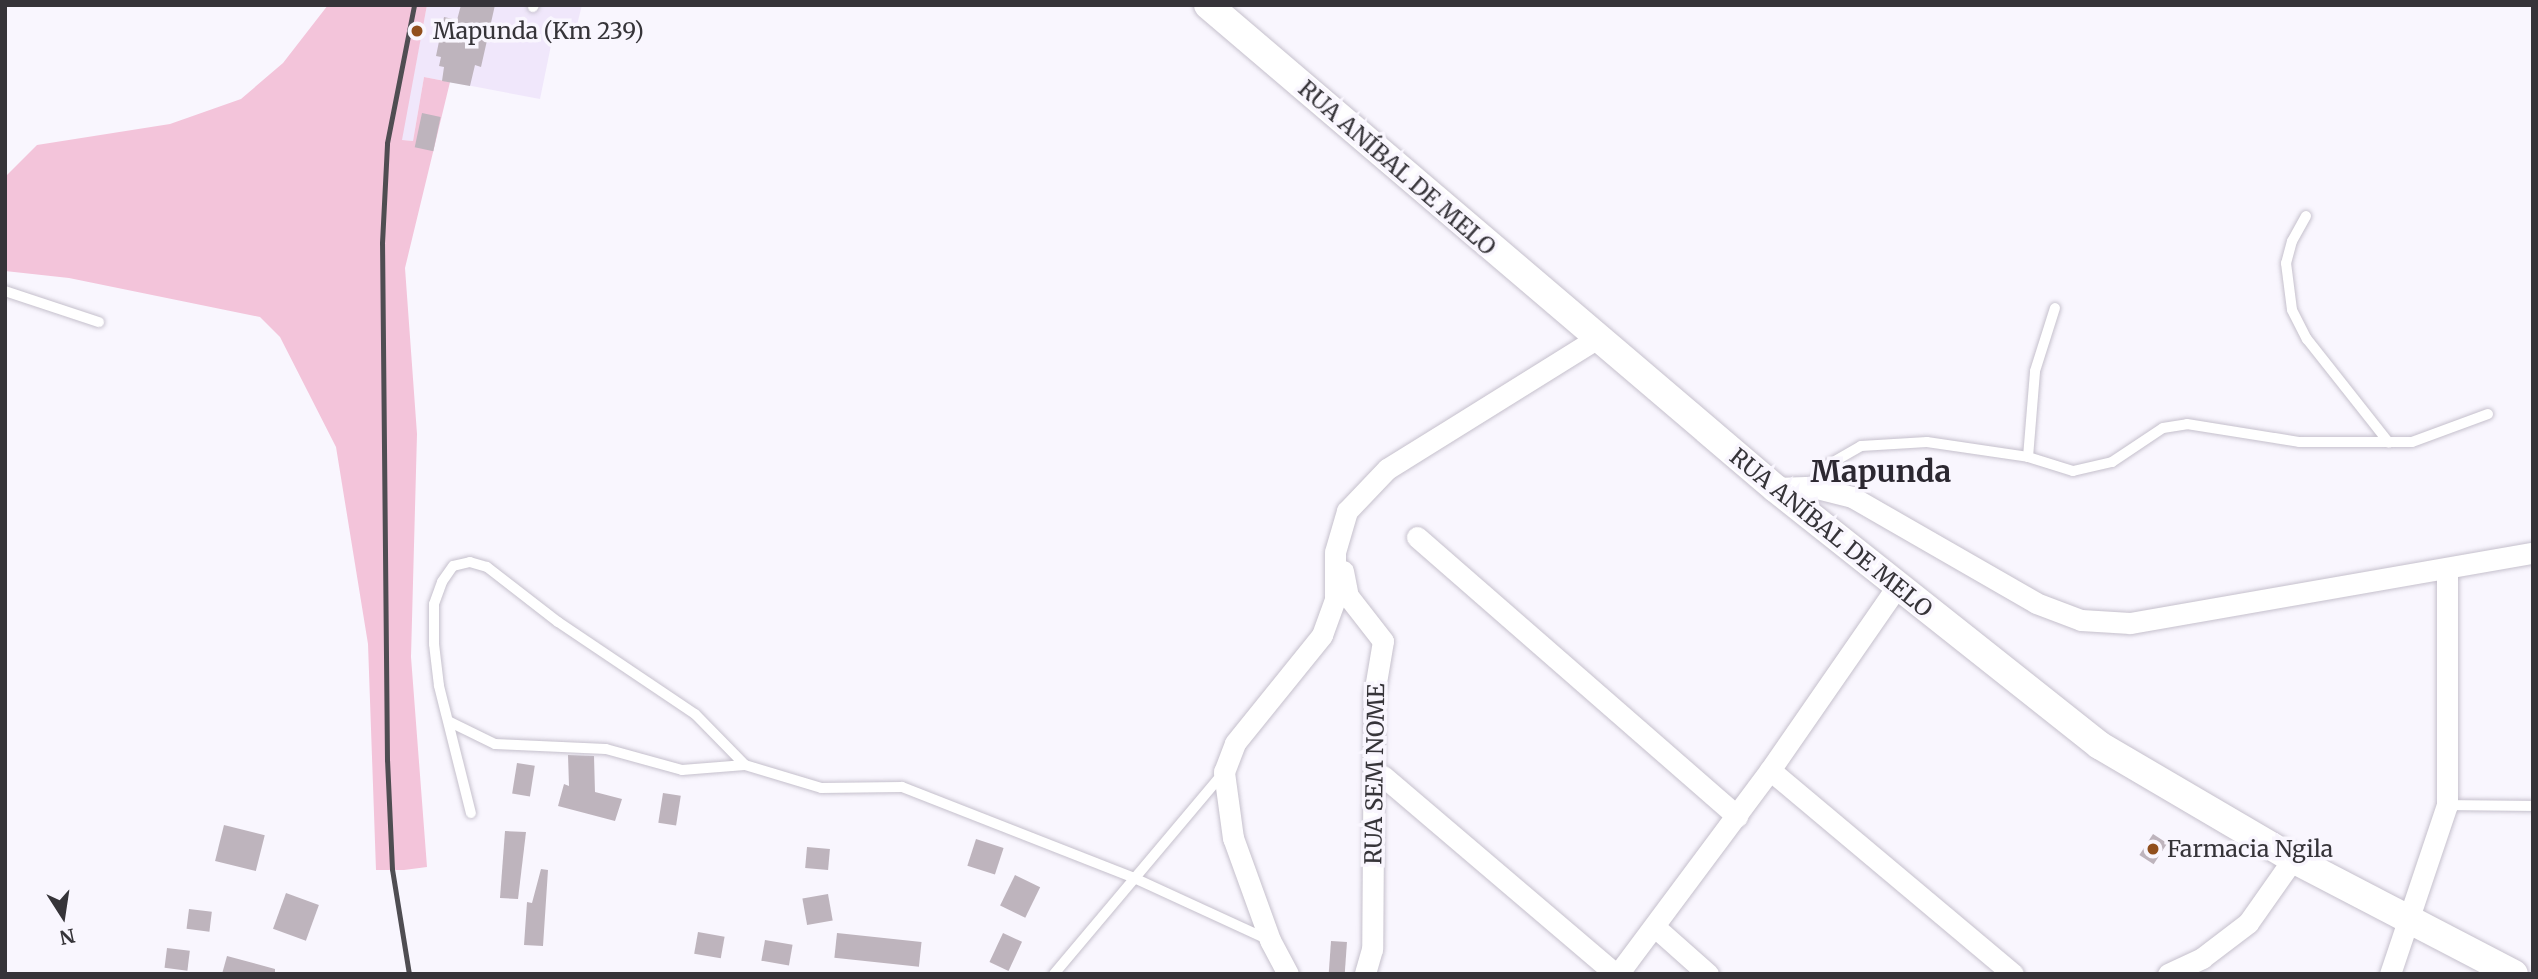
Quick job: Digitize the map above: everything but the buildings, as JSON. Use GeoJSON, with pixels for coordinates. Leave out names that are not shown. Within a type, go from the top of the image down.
{"type":"FeatureCollection","features":[{"type":"Feature","properties":{"kind":"street","name":"RUA ANÍBAL DE MELO"},"geometry":{"type":"LineString","coordinates":[[1208,5],[1596,340],[1896,588],[2099,745],[2293,859],[2514,974]]}},
{"type":"Feature","properties":{"kind":"street"},"geometry":{"type":"LineString","coordinates":[[1288,974],[1270,940],[1233,838],[1224,772],[1235,743],[1322,635],[1335,600],[1337,545],[1347,512],[1387,469],[1596,340]]}},
{"type":"Feature","properties":{"kind":"street"},"geometry":{"type":"LineString","coordinates":[[1775,488],[1813,487],[1852,497],[2036,603],[2081,620],[2130,623],[2533,553]]}},
{"type":"Feature","properties":{"kind":"street"},"geometry":{"type":"LineString","coordinates":[[1417,537],[1737,816]]}},
{"type":"Feature","properties":{"kind":"street","name":"RUA SEM NOME"},"geometry":{"type":"LineString","coordinates":[[1337,545],[1348,596],[1368,615],[1383,641],[1374,694],[1372,949],[1365,974]]}},
{"type":"Feature","properties":{"kind":"street"},"geometry":{"type":"LineString","coordinates":[[2390,974],[2405,919],[2438,842],[2447,805],[2447,568]]}},
{"type":"Feature","properties":{"kind":"street"},"geometry":{"type":"LineString","coordinates":[[1382,776],[1617,974],[1737,816],[1896,588]]}},
{"type":"Feature","properties":{"kind":"street"},"geometry":{"type":"LineString","coordinates":[[1770,770],[2013,974]]}},
{"type":"Feature","properties":{"kind":"street"},"geometry":{"type":"LineString","coordinates":[[2168,974],[2202,958],[2248,923],[2293,859]]}},
{"type":"Feature","properties":{"kind":"street"},"geometry":{"type":"LineString","coordinates":[[1655,927],[1708,974]]}},
{"type":"Feature","properties":{"kind":"lane"},"geometry":{"type":"LineString","coordinates":[[2306,216],[2292,241],[2286,264],[2292,310],[2307,339],[2389,443]]}},
{"type":"Feature","properties":{"kind":"lane"},"geometry":{"type":"LineString","coordinates":[[5,291],[99,321]]}},
{"type":"Feature","properties":{"kind":"lane"},"geometry":{"type":"LineString","coordinates":[[2028,457],[2035,371],[2054,308]]}},
{"type":"Feature","properties":{"kind":"lane"},"geometry":{"type":"LineString","coordinates":[[1813,487],[1821,469],[1860,446],[1927,442],[2028,457],[2073,471],[2112,462],[2163,428],[2187,424],[2299,442],[2389,443],[2412,442],[2488,414]]}},
{"type":"Feature","properties":{"kind":"lane"},"geometry":{"type":"LineString","coordinates":[[471,813],[439,686],[434,604],[453,566],[470,562],[487,566],[558,622],[695,714],[745,765]]}},
{"type":"Feature","properties":{"kind":"lane"},"geometry":{"type":"LineString","coordinates":[[450,722],[495,744],[606,749],[682,770],[745,765],[821,789],[902,787],[1132,877],[1270,940]]}},
{"type":"Feature","properties":{"kind":"lane"},"geometry":{"type":"LineString","coordinates":[[1054,974],[1132,877],[1224,772]]}},
{"type":"Feature","properties":{"kind":"lane"},"geometry":{"type":"LineString","coordinates":[[2447,805],[2533,806]]}},
{"type":"Feature","properties":{"kind":"shaded area"},"geometry":{"type":"Polygon","coordinates":[[[328,5],[427,5],[402,140],[413,141],[424,77],[450,82],[405,268],[417,434],[411,657],[427,867],[404,870],[376,870],[368,644],[336,447],[280,337],[260,317],[69,278],[5,271],[5,177],[37,145],[170,124],[241,99],[283,63],[328,5]]]}},
{"type":"Feature","properties":{"kind":"shaded area"},"geometry":{"type":"Polygon","coordinates":[[[427,5],[582,5],[577,25],[556,21],[540,99],[424,77],[413,141],[401,140],[427,5]]]}},
{"type":"Feature","properties":{"kind":"railway"},"geometry":{"type":"LineString","coordinates":[[409,974],[392,869],[387,760],[382,243],[387,143],[414,5]]}},
{"type":"Feature","properties":{"kind":"place","name":"Mapunda (Km 239)"},"geometry":{"type":"Point","coordinates":[417,31]}},
{"type":"Feature","properties":{"kind":"place","name":"Farmacia Ngila"},"geometry":{"type":"Point","coordinates":[2153,849]}},
{"type":"Feature","properties":{"kind":"district","name":"Mapunda"},"geometry":{"type":"Point","coordinates":[1881,471]}}]}
